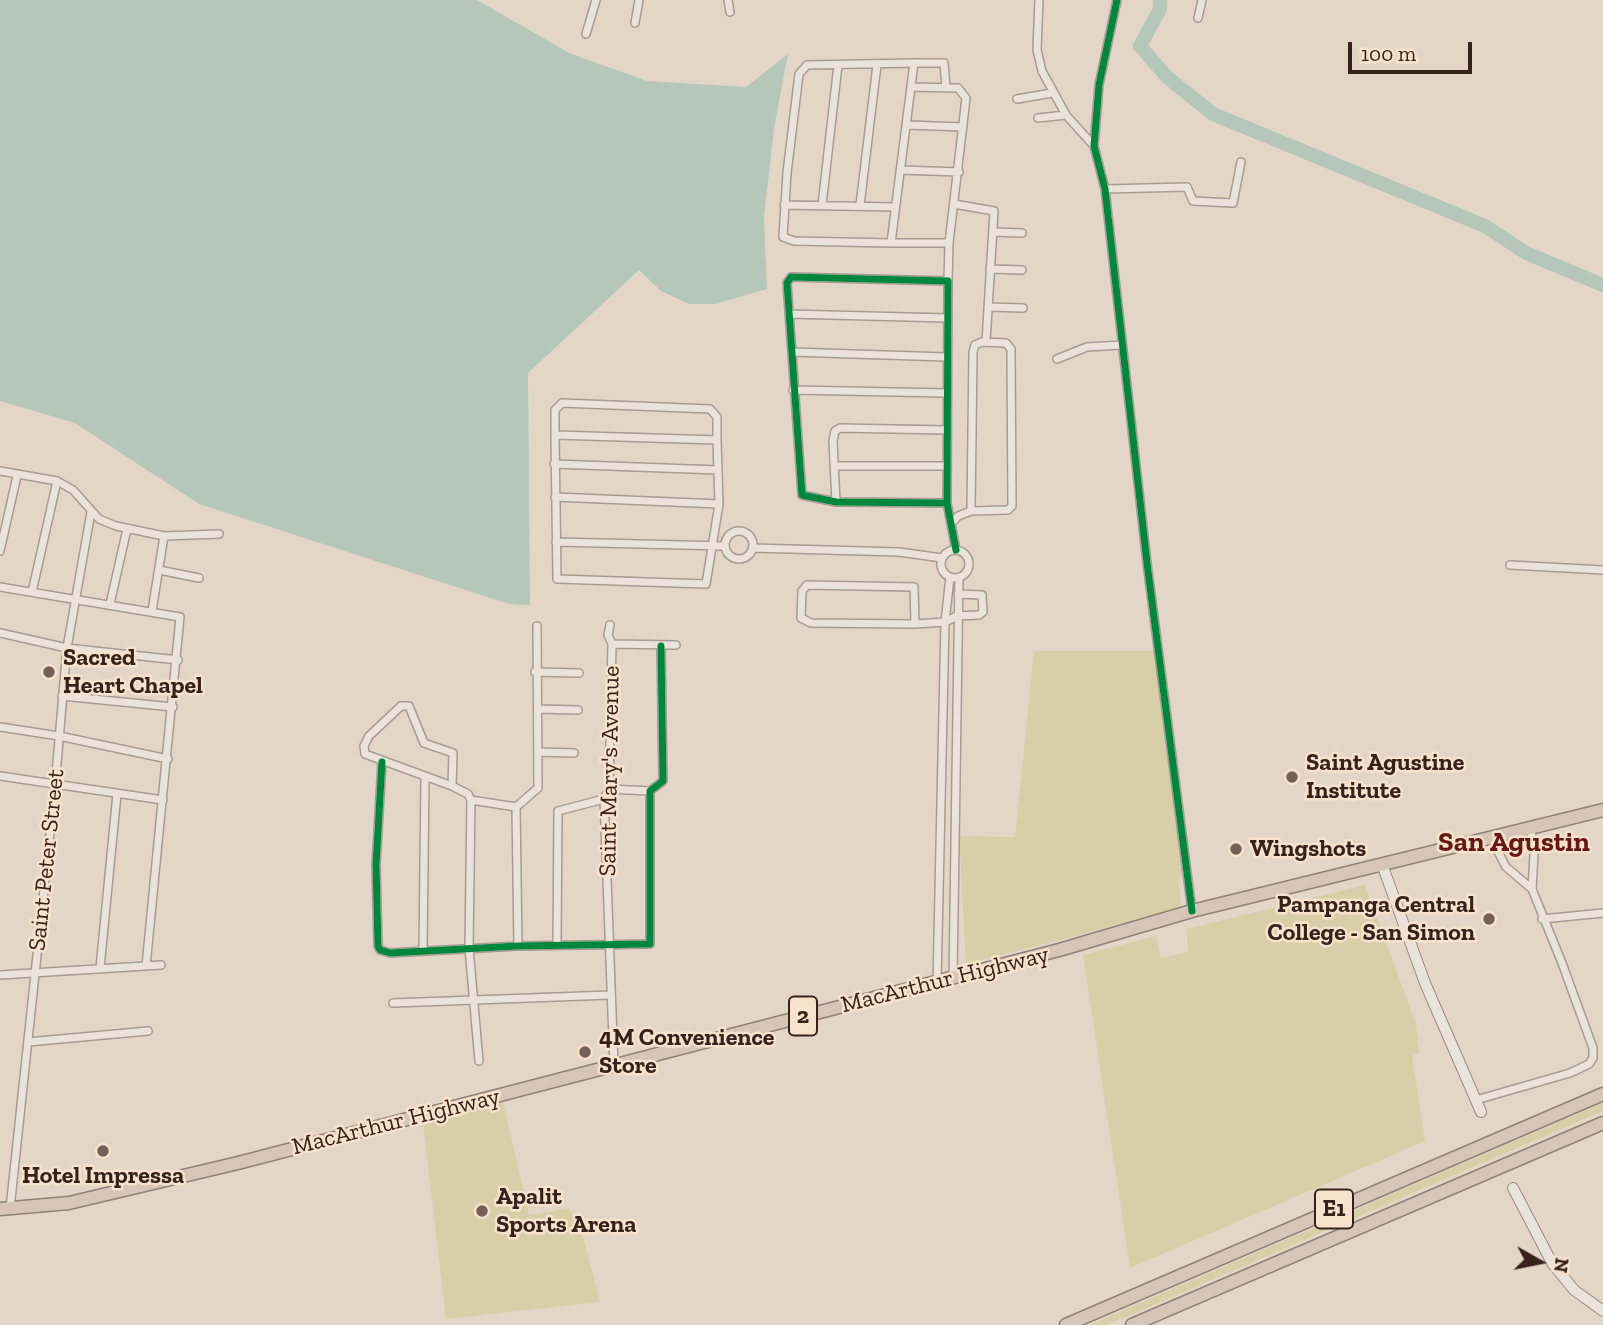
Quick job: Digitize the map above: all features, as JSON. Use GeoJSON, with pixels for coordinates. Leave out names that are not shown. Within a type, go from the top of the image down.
{"type":"FeatureCollection","features":[{"type":"Feature","properties":{"kind":"highway","name":"MacArthur Highway"},"geometry":{"type":"LineString","coordinates":[[5,1209],[69,1203],[116,1194],[953,978],[1192,911],[1383,867],[1603,810]]}},
{"type":"Feature","properties":{"kind":"highway","name":"E1"},"geometry":{"type":"LineString","coordinates":[[1066,1325],[1603,1094]]}},
{"type":"Feature","properties":{"kind":"highway","name":"E1"},"geometry":{"type":"LineString","coordinates":[[1132,1325],[1603,1123]]}},
{"type":"Feature","properties":{"kind":"main road"},"geometry":{"type":"LineString","coordinates":[[1383,867],[1425,982],[1481,1112]]}},
{"type":"Feature","properties":{"kind":"main road"},"geometry":{"type":"LineString","coordinates":[[1513,1188],[1552,1263],[1574,1290],[1603,1311]]}},
{"type":"Feature","properties":{"kind":"street"},"geometry":{"type":"LineString","coordinates":[[586,34],[596,0]]}},
{"type":"Feature","properties":{"kind":"street"},"geometry":{"type":"LineString","coordinates":[[635,23],[639,0]]}},
{"type":"Feature","properties":{"kind":"street"},"geometry":{"type":"LineString","coordinates":[[728,0],[730,12]]}},
{"type":"Feature","properties":{"kind":"street"},"geometry":{"type":"LineString","coordinates":[[1039,0],[1037,50],[1052,93],[1066,116],[1094,146]]}},
{"type":"Feature","properties":{"kind":"street"},"geometry":{"type":"LineString","coordinates":[[1117,0],[1099,85],[1094,146],[1105,189],[1192,911]]}},
{"type":"Feature","properties":{"kind":"street"},"geometry":{"type":"LineString","coordinates":[[1198,18],[1202,0]]}},
{"type":"Feature","properties":{"kind":"street"},"geometry":{"type":"LineString","coordinates":[[891,243],[914,63]]}},
{"type":"Feature","properties":{"kind":"street"},"geometry":{"type":"LineString","coordinates":[[946,87],[944,63],[807,65],[799,74],[783,235],[788,241],[949,243]]}},
{"type":"Feature","properties":{"kind":"street"},"geometry":{"type":"LineString","coordinates":[[822,205],[838,65]]}},
{"type":"Feature","properties":{"kind":"street"},"geometry":{"type":"LineString","coordinates":[[860,205],[877,65]]}},
{"type":"Feature","properties":{"kind":"street"},"geometry":{"type":"LineString","coordinates":[[911,88],[946,87],[963,91],[966,98],[949,243],[946,357],[947,503],[956,550]]}},
{"type":"Feature","properties":{"kind":"street"},"geometry":{"type":"LineString","coordinates":[[1017,99],[1052,93]]}},
{"type":"Feature","properties":{"kind":"street"},"geometry":{"type":"LineString","coordinates":[[1038,118],[1066,116]]}},
{"type":"Feature","properties":{"kind":"street"},"geometry":{"type":"LineString","coordinates":[[908,125],[963,127]]}},
{"type":"Feature","properties":{"kind":"street"},"geometry":{"type":"LineString","coordinates":[[1105,189],[1187,187],[1193,201],[1233,203],[1241,162]]}},
{"type":"Feature","properties":{"kind":"street"},"geometry":{"type":"LineString","coordinates":[[901,170],[959,172]]}},
{"type":"Feature","properties":{"kind":"street"},"geometry":{"type":"LineString","coordinates":[[954,204],[994,211],[986,342]]}},
{"type":"Feature","properties":{"kind":"street"},"geometry":{"type":"LineString","coordinates":[[784,205],[895,208]]}},
{"type":"Feature","properties":{"kind":"street"},"geometry":{"type":"LineString","coordinates":[[993,232],[1021,233]]}},
{"type":"Feature","properties":{"kind":"street"},"geometry":{"type":"LineString","coordinates":[[990,269],[1022,270]]}},
{"type":"Feature","properties":{"kind":"street"},"geometry":{"type":"LineString","coordinates":[[947,503],[836,502],[802,495],[787,283],[791,277],[948,281]]}},
{"type":"Feature","properties":{"kind":"street"},"geometry":{"type":"LineString","coordinates":[[988,307],[1023,308]]}},
{"type":"Feature","properties":{"kind":"street"},"geometry":{"type":"LineString","coordinates":[[789,314],[947,318]]}},
{"type":"Feature","properties":{"kind":"street"},"geometry":{"type":"LineString","coordinates":[[951,524],[958,516],[971,511],[1008,510],[1012,506],[1011,349],[1006,343],[986,342],[975,345],[973,352],[971,511]]}},
{"type":"Feature","properties":{"kind":"street"},"geometry":{"type":"LineString","coordinates":[[1057,359],[1087,347],[1122,345]]}},
{"type":"Feature","properties":{"kind":"street"},"geometry":{"type":"LineString","coordinates":[[792,352],[946,357]]}},
{"type":"Feature","properties":{"kind":"street"},"geometry":{"type":"LineString","coordinates":[[793,390],[946,393]]}},
{"type":"Feature","properties":{"kind":"street"},"geometry":{"type":"LineString","coordinates":[[589,404],[715,410],[717,440],[719,504],[707,581],[701,585],[559,580],[555,576],[554,464],[557,406],[589,404]]}},
{"type":"Feature","properties":{"kind":"street"},"geometry":{"type":"LineString","coordinates":[[836,502],[834,434],[840,428],[946,430]]}},
{"type":"Feature","properties":{"kind":"street"},"geometry":{"type":"LineString","coordinates":[[555,435],[717,440]]}},
{"type":"Feature","properties":{"kind":"street"},"geometry":{"type":"LineString","coordinates":[[554,464],[718,470]]}},
{"type":"Feature","properties":{"kind":"street"},"geometry":{"type":"LineString","coordinates":[[834,466],[946,466]]}},
{"type":"Feature","properties":{"kind":"street"},"geometry":{"type":"LineString","coordinates":[[0,471],[57,481],[73,490],[91,512],[107,523],[164,536],[219,534]]}},
{"type":"Feature","properties":{"kind":"street"},"geometry":{"type":"LineString","coordinates":[[0,551],[18,476]]}},
{"type":"Feature","properties":{"kind":"street"},"geometry":{"type":"LineString","coordinates":[[32,592],[57,481]]}},
{"type":"Feature","properties":{"kind":"street"},"geometry":{"type":"LineString","coordinates":[[555,497],[719,504]]}},
{"type":"Feature","properties":{"kind":"street","name":"Saint Peter Street"},"geometry":{"type":"LineString","coordinates":[[5,1209],[28,1042],[55,786],[66,648],[73,598],[91,512]]}},
{"type":"Feature","properties":{"kind":"street"},"geometry":{"type":"LineString","coordinates":[[110,604],[128,529]]}},
{"type":"Feature","properties":{"kind":"street"},"geometry":{"type":"LineString","coordinates":[[741,531],[752,539],[753,548],[749,556],[736,559],[729,554],[725,546],[732,533],[741,531]]}},
{"type":"Feature","properties":{"kind":"street"},"geometry":{"type":"LineString","coordinates":[[152,611],[164,536]]}},
{"type":"Feature","properties":{"kind":"street"},"geometry":{"type":"LineString","coordinates":[[556,542],[725,546]]}},
{"type":"Feature","properties":{"kind":"street"},"geometry":{"type":"LineString","coordinates":[[753,548],[899,552],[942,558],[956,550]]}},
{"type":"Feature","properties":{"kind":"street"},"geometry":{"type":"LineString","coordinates":[[953,978],[957,616],[959,578],[968,570],[968,561],[964,554],[956,550]]}},
{"type":"Feature","properties":{"kind":"street"},"geometry":{"type":"LineString","coordinates":[[942,558],[942,569],[950,577],[959,578]]}},
{"type":"Feature","properties":{"kind":"street"},"geometry":{"type":"LineString","coordinates":[[1510,565],[1603,570]]}},
{"type":"Feature","properties":{"kind":"street"},"geometry":{"type":"LineString","coordinates":[[159,570],[199,578]]}},
{"type":"Feature","properties":{"kind":"street"},"geometry":{"type":"LineString","coordinates":[[937,982],[945,622],[950,577]]}},
{"type":"Feature","properties":{"kind":"street"},"geometry":{"type":"LineString","coordinates":[[915,624],[914,587],[807,585],[802,591],[801,618],[806,622],[915,624],[945,622],[957,616],[979,615],[983,612],[985,601],[982,595],[958,594]]}},
{"type":"Feature","properties":{"kind":"street"},"geometry":{"type":"LineString","coordinates":[[0,587],[152,611],[181,619],[146,966]]}},
{"type":"Feature","properties":{"kind":"street","name":"Saint Mary's Avenue"},"geometry":{"type":"LineString","coordinates":[[610,625],[608,635],[612,644],[609,789],[604,799],[614,1066]]}},
{"type":"Feature","properties":{"kind":"street"},"geometry":{"type":"LineString","coordinates":[[471,800],[516,807],[538,789],[535,672],[537,626]]}},
{"type":"Feature","properties":{"kind":"street"},"geometry":{"type":"LineString","coordinates":[[0,633],[66,648],[178,660]]}},
{"type":"Feature","properties":{"kind":"street"},"geometry":{"type":"LineString","coordinates":[[612,644],[676,645]]}},
{"type":"Feature","properties":{"kind":"street"},"geometry":{"type":"LineString","coordinates":[[609,789],[650,791],[663,781],[661,646]]}},
{"type":"Feature","properties":{"kind":"street"},"geometry":{"type":"LineString","coordinates":[[535,672],[579,673]]}},
{"type":"Feature","properties":{"kind":"street"},"geometry":{"type":"LineString","coordinates":[[62,695],[173,707]]}},
{"type":"Feature","properties":{"kind":"street"},"geometry":{"type":"LineString","coordinates":[[452,786],[453,753],[424,743],[406,705],[377,727],[364,746],[365,754],[452,786],[468,794],[471,800],[468,948],[479,1061]]}},
{"type":"Feature","properties":{"kind":"street"},"geometry":{"type":"LineString","coordinates":[[538,709],[578,710]]}},
{"type":"Feature","properties":{"kind":"street"},"geometry":{"type":"LineString","coordinates":[[0,727],[59,736],[168,759]]}},
{"type":"Feature","properties":{"kind":"street"},"geometry":{"type":"LineString","coordinates":[[538,752],[574,753]]}},
{"type":"Feature","properties":{"kind":"street"},"geometry":{"type":"LineString","coordinates":[[382,762],[376,864],[378,946],[387,953],[652,942],[650,791]]}},
{"type":"Feature","properties":{"kind":"street"},"geometry":{"type":"LineString","coordinates":[[0,776],[163,800]]}},
{"type":"Feature","properties":{"kind":"street"},"geometry":{"type":"LineString","coordinates":[[423,950],[425,777]]}},
{"type":"Feature","properties":{"kind":"street"},"geometry":{"type":"LineString","coordinates":[[941,790],[954,791]]}},
{"type":"Feature","properties":{"kind":"street"},"geometry":{"type":"LineString","coordinates":[[100,968],[117,794]]}},
{"type":"Feature","properties":{"kind":"street"},"geometry":{"type":"LineString","coordinates":[[557,944],[558,811],[604,799]]}},
{"type":"Feature","properties":{"kind":"street"},"geometry":{"type":"LineString","coordinates":[[516,807],[517,946]]}},
{"type":"Feature","properties":{"kind":"street"},"geometry":{"type":"LineString","coordinates":[[1476,1100],[1570,1073],[1589,1064],[1593,1058],[1593,1048],[1532,889],[1534,854],[1531,830]]}},
{"type":"Feature","properties":{"kind":"street"},"geometry":{"type":"LineString","coordinates":[[1491,838],[1506,867],[1532,889]]}},
{"type":"Feature","properties":{"kind":"street"},"geometry":{"type":"LineString","coordinates":[[938,906],[953,905]]}},
{"type":"Feature","properties":{"kind":"street"},"geometry":{"type":"LineString","coordinates":[[1542,919],[1603,913]]}},
{"type":"Feature","properties":{"kind":"street"},"geometry":{"type":"LineString","coordinates":[[937,954],[953,952]]}},
{"type":"Feature","properties":{"kind":"street"},"geometry":{"type":"LineString","coordinates":[[0,975],[162,965]]}},
{"type":"Feature","properties":{"kind":"street"},"geometry":{"type":"LineString","coordinates":[[393,1003],[610,995]]}},
{"type":"Feature","properties":{"kind":"street"},"geometry":{"type":"LineString","coordinates":[[28,1042],[148,1031]]}},
{"type":"Feature","properties":{"kind":"shaded area"},"geometry":{"type":"Polygon","coordinates":[[[0,0],[477,0],[569,53],[647,81],[746,87],[788,54],[774,128],[764,217],[767,289],[715,304],[689,304],[661,291],[639,270],[528,373],[530,605],[509,604],[199,504],[75,423],[0,401],[0,0]]]}},
{"type":"Feature","properties":{"kind":"shaded area"},"geometry":{"type":"Polygon","coordinates":[[[1034,651],[1154,651],[1184,876],[1179,877],[1181,909],[966,964],[959,836],[1015,837],[1034,651]]]}},
{"type":"Feature","properties":{"kind":"shaded area"},"geometry":{"type":"Polygon","coordinates":[[[1365,885],[1416,1024],[1419,1053],[1412,1056],[1425,1141],[1130,1268],[1083,955],[1156,936],[1161,958],[1188,952],[1187,929],[1365,885]]]}},
{"type":"Feature","properties":{"kind":"shaded area","name":"Apalit Sports Arena"},"geometry":{"type":"Polygon","coordinates":[[[503,1102],[529,1215],[569,1208],[584,1240],[600,1302],[446,1319],[423,1124],[503,1102]]]}},
{"type":"Feature","properties":{"kind":"shaded area"},"geometry":{"type":"Polygon","coordinates":[[[1603,1103],[1603,1111],[1107,1325],[1089,1325],[1603,1103]]]}},
{"type":"Feature","properties":{"kind":"waterway"},"geometry":{"type":"LineString","coordinates":[[1160,0],[1160,9],[1140,46],[1167,77],[1213,114],[1485,226],[1526,253],[1603,285]]}},
{"type":"Feature","properties":{"kind":"cycle path"},"geometry":{"type":"LineString","coordinates":[[1117,0],[1099,85],[1094,146],[1105,189],[1147,563],[1192,911]]}},
{"type":"Feature","properties":{"kind":"cycle path"},"geometry":{"type":"LineString","coordinates":[[947,503],[836,502],[802,495],[787,283],[791,277],[948,281],[947,503],[956,550]]}},
{"type":"Feature","properties":{"kind":"cycle path"},"geometry":{"type":"LineString","coordinates":[[382,762],[376,865],[380,950],[390,953],[518,946],[650,944],[650,791],[663,781],[661,646]]}},
{"type":"Feature","properties":{"kind":"place","name":"Sacred Heart Chapel"},"geometry":{"type":"Point","coordinates":[49,672]}},
{"type":"Feature","properties":{"kind":"place","name":"Saint Agustine Institute"},"geometry":{"type":"Point","coordinates":[1292,777]}},
{"type":"Feature","properties":{"kind":"place","name":"Wingshots"},"geometry":{"type":"Point","coordinates":[1236,849]}},
{"type":"Feature","properties":{"kind":"place","name":"Pampanga Central College - San Simon"},"geometry":{"type":"Point","coordinates":[1489,919]}},
{"type":"Feature","properties":{"kind":"place","name":"4M Convenience Store"},"geometry":{"type":"Point","coordinates":[585,1052]}},
{"type":"Feature","properties":{"kind":"place","name":"Hotel Impressa"},"geometry":{"type":"Point","coordinates":[103,1151]}},
{"type":"Feature","properties":{"kind":"place","name":"Apalit Sports Arena"},"geometry":{"type":"Point","coordinates":[482,1211]}},
{"type":"Feature","properties":{"kind":"district","name":"San Agustin"},"geometry":{"type":"Point","coordinates":[1514,843]}}]}
